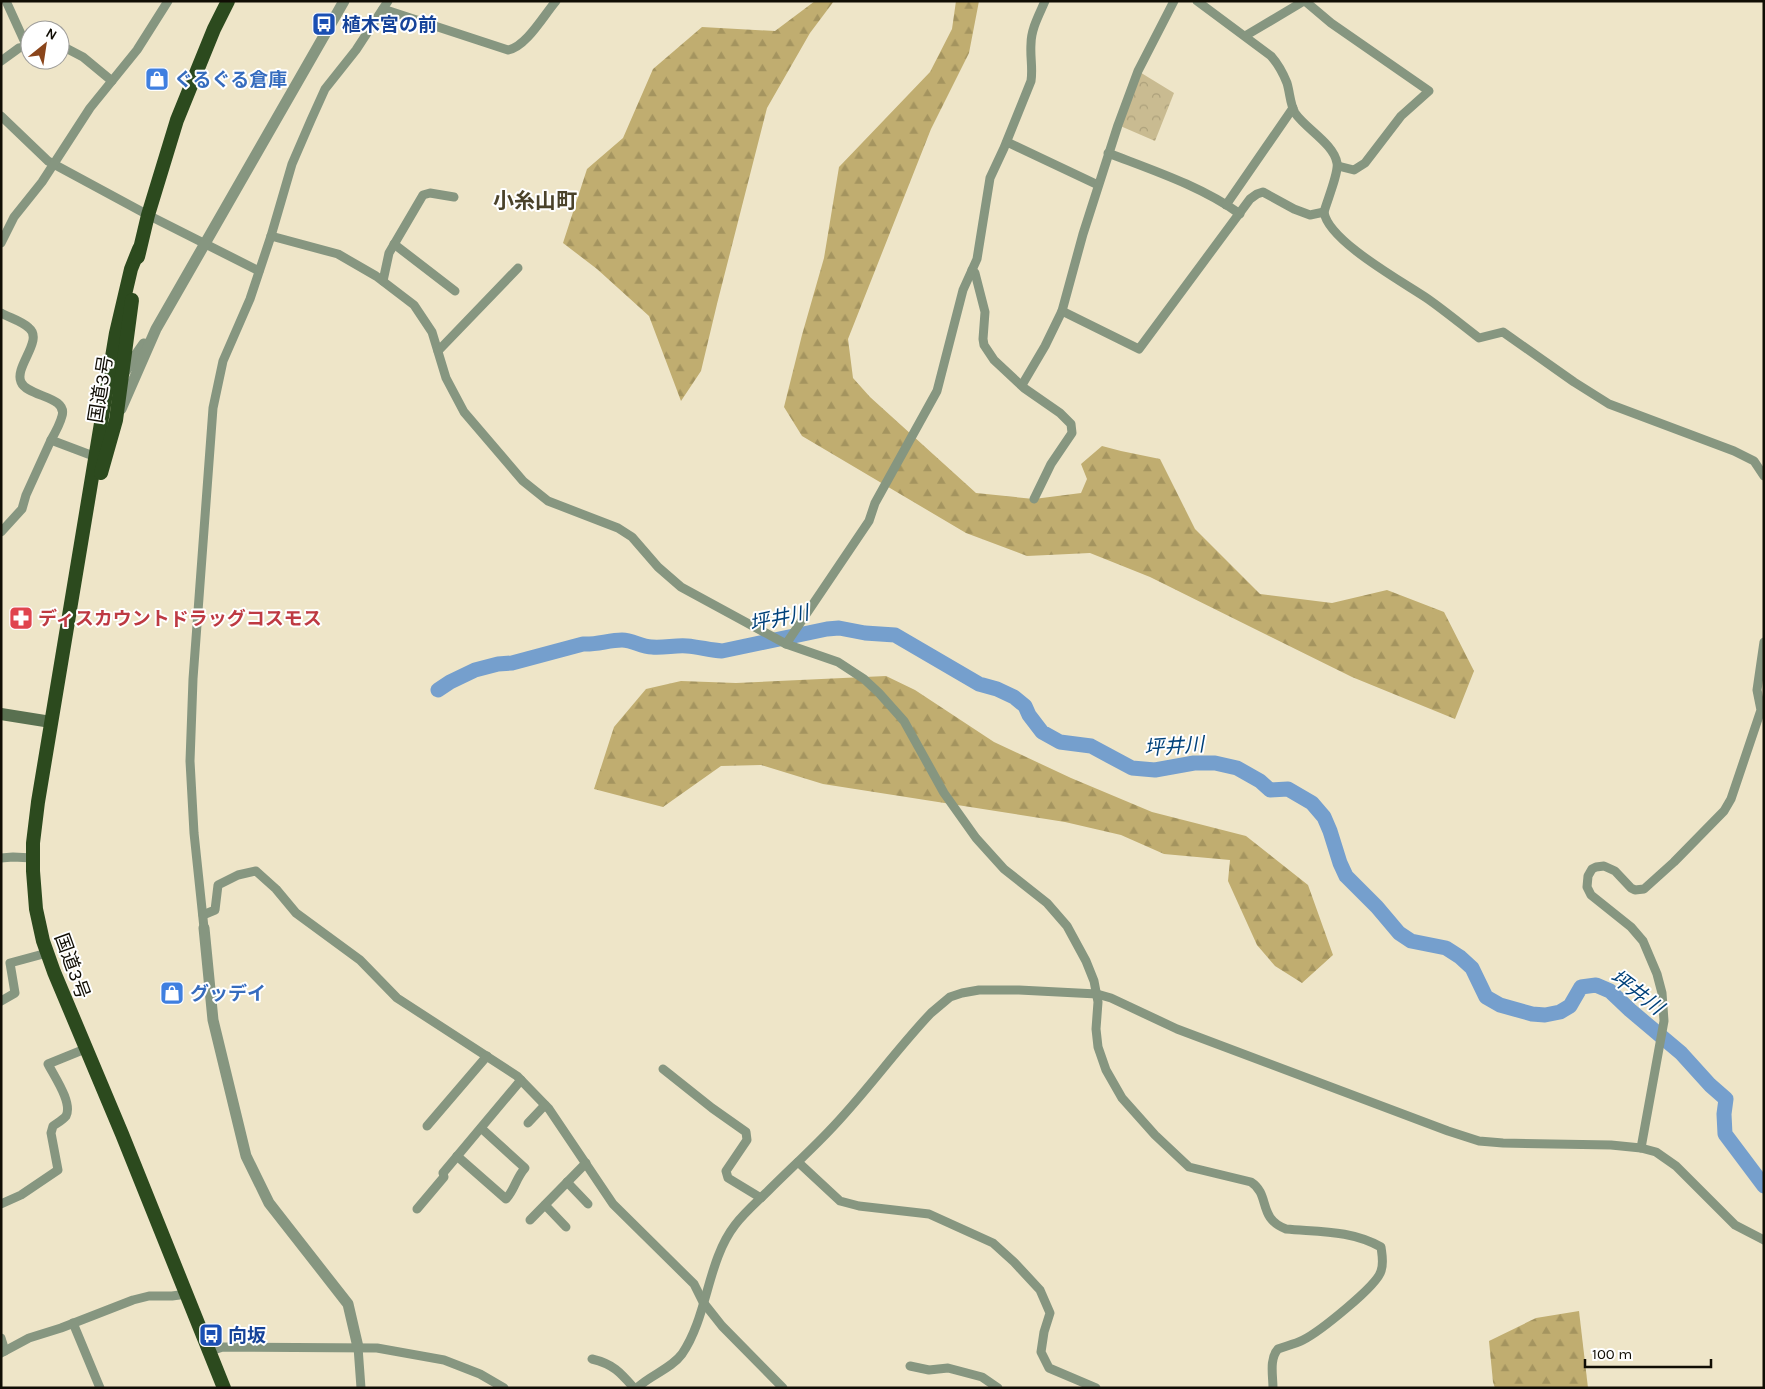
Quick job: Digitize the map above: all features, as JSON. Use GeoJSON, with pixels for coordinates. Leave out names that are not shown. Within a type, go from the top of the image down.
{"type":"FeatureCollection","features":[{"type":"Feature","properties":{"kind":"highway","name":"国道3号"},"geometry":{"type":"LineString","coordinates":[[224,1388],[122,1134],[85,1049],[48,953],[36,909],[33,858],[38,802],[118,324],[131,269],[139,249],[177,120],[214,29],[228,1]]}},
{"type":"Feature","properties":{"kind":"highway","name":"国道3号"},"geometry":{"type":"LineString","coordinates":[[84,531],[116,420],[139,249]]}},
{"type":"Feature","properties":{"kind":"main road"},"geometry":{"type":"LineString","coordinates":[[1,714],[51,722]]}},
{"type":"Feature","properties":{"kind":"street"},"geometry":{"type":"LineString","coordinates":[[6,1],[20,30]]}},
{"type":"Feature","properties":{"kind":"street"},"geometry":{"type":"LineString","coordinates":[[1,243],[14,217],[42,182],[90,108],[137,50],[168,1]]}},
{"type":"Feature","properties":{"kind":"street"},"geometry":{"type":"LineString","coordinates":[[116,420],[156,329],[344,1]]}},
{"type":"Feature","properties":{"kind":"street"},"geometry":{"type":"LineString","coordinates":[[361,1388],[358,1347],[348,1304],[269,1203],[246,1156],[213,1020],[194,833],[190,762],[193,679],[213,408],[224,361],[259,271],[292,164],[325,89],[356,50],[385,5],[508,50],[522,43],[556,1]]}},
{"type":"Feature","properties":{"kind":"street"},"geometry":{"type":"LineString","coordinates":[[786,644],[869,521],[875,503],[937,391],[963,290],[977,259],[990,178],[1031,81],[1033,71],[1031,38],[1045,1]]}},
{"type":"Feature","properties":{"kind":"street"},"geometry":{"type":"LineString","coordinates":[[1022,386],[1062,311],[1108,153],[1138,71],[1174,1]]}},
{"type":"Feature","properties":{"kind":"street"},"geometry":{"type":"LineString","coordinates":[[1197,1],[1271,56],[1280,67],[1287,84],[1293,108],[1305,124],[1327,145],[1336,158],[1338,166],[1324,212],[1325,218],[1333,231],[1402,284],[1427,298],[1479,338],[1503,332],[1609,404],[1734,451],[1754,461],[1764,476]]}},
{"type":"Feature","properties":{"kind":"street"},"geometry":{"type":"LineString","coordinates":[[1244,36],[1305,1],[1331,23],[1428,91],[1401,116],[1365,163],[1354,170],[1338,166]]}},
{"type":"Feature","properties":{"kind":"street"},"geometry":{"type":"LineString","coordinates":[[1,61],[20,48]]}},
{"type":"Feature","properties":{"kind":"street"},"geometry":{"type":"LineString","coordinates":[[70,50],[83,57],[112,80]]}},
{"type":"Feature","properties":{"kind":"street"},"geometry":{"type":"LineString","coordinates":[[1226,205],[1293,108]]}},
{"type":"Feature","properties":{"kind":"street"},"geometry":{"type":"LineString","coordinates":[[1,116],[48,161],[148,215],[205,242],[259,271]]}},
{"type":"Feature","properties":{"kind":"street"},"geometry":{"type":"LineString","coordinates":[[1006,142],[1098,185]]}},
{"type":"Feature","properties":{"kind":"street"},"geometry":{"type":"LineString","coordinates":[[1108,153],[1182,183],[1240,214]]}},
{"type":"Feature","properties":{"kind":"street"},"geometry":{"type":"LineString","coordinates":[[383,281],[389,253],[423,195],[430,192],[454,197]]}},
{"type":"Feature","properties":{"kind":"street"},"geometry":{"type":"LineString","coordinates":[[1062,311],[1139,349],[1250,199],[1263,192],[1294,209],[1310,215],[1324,212]]}},
{"type":"Feature","properties":{"kind":"street"},"geometry":{"type":"LineString","coordinates":[[271,236],[338,254],[383,281],[414,306],[432,332],[446,378],[464,412],[523,481],[548,501],[618,528],[632,537],[658,568],[681,587],[786,644],[838,662],[864,679],[880,693],[904,721],[944,793],[976,838],[1004,869],[1047,903],[1063,921],[1090,970],[1097,994],[1097,1041],[1103,1062],[1122,1098],[1142,1121],[1183,1163],[1197,1170],[1255,1184],[1261,1193],[1270,1219],[1278,1226],[1286,1229],[1354,1236],[1368,1240],[1381,1247],[1383,1261],[1381,1272],[1373,1283],[1330,1321],[1304,1339],[1278,1349],[1275,1352],[1272,1362],[1273,1388]]}},
{"type":"Feature","properties":{"kind":"street"},"geometry":{"type":"LineString","coordinates":[[394,244],[455,291]]}},
{"type":"Feature","properties":{"kind":"street"},"geometry":{"type":"LineString","coordinates":[[438,351],[518,268]]}},
{"type":"Feature","properties":{"kind":"street"},"geometry":{"type":"LineString","coordinates":[[972,270],[975,273],[985,312],[984,345],[994,360],[1022,386],[1072,424],[1073,429],[1051,464],[1034,499]]}},
{"type":"Feature","properties":{"kind":"street"},"geometry":{"type":"LineString","coordinates":[[1,313],[29,328],[32,332],[32,344],[20,374],[21,382],[27,389],[55,401],[63,410],[26,495],[22,509],[1,532]]}},
{"type":"Feature","properties":{"kind":"street"},"geometry":{"type":"LineString","coordinates":[[106,400],[113,386],[156,329]]}},
{"type":"Feature","properties":{"kind":"street"},"geometry":{"type":"LineString","coordinates":[[51,440],[96,457]]}},
{"type":"Feature","properties":{"kind":"street"},"geometry":{"type":"LineString","coordinates":[[1641,1148],[1664,1022],[1662,993],[1650,956],[1637,934],[1591,895],[1587,886],[1588,876],[1592,869],[1604,866],[1615,871],[1631,888],[1639,890],[1647,887],[1724,811],[1762,711],[1757,690],[1764,642]]}},
{"type":"Feature","properties":{"kind":"street"},"geometry":{"type":"LineString","coordinates":[[1,858],[33,858]]}},
{"type":"Feature","properties":{"kind":"street"},"geometry":{"type":"LineString","coordinates":[[203,916],[214,910],[218,885],[238,875],[256,871],[276,889],[296,913],[360,960],[397,998],[522,1080],[545,1105],[613,1204],[694,1284],[704,1302],[722,1326],[773,1380],[783,1388]]}},
{"type":"Feature","properties":{"kind":"street"},"geometry":{"type":"LineString","coordinates":[[1,1001],[15,993],[10,963],[48,953]]}},
{"type":"Feature","properties":{"kind":"street"},"geometry":{"type":"LineString","coordinates":[[592,1359],[606,1362],[620,1371],[635,1388],[681,1356],[695,1332],[721,1249],[734,1226],[830,1130],[922,1023],[942,1003],[950,997],[979,990],[1097,994],[1110,998],[1177,1030],[1448,1132],[1479,1141],[1611,1144],[1656,1152],[1666,1157],[1676,1166],[1736,1225],[1764,1240]]}},
{"type":"Feature","properties":{"kind":"street"},"geometry":{"type":"LineString","coordinates":[[1,1204],[21,1195],[58,1170],[51,1133],[53,1126],[65,1118],[68,1110],[67,1101],[48,1064],[85,1049]]}},
{"type":"Feature","properties":{"kind":"street"},"geometry":{"type":"LineString","coordinates":[[427,1126],[487,1056]]}},
{"type":"Feature","properties":{"kind":"street"},"geometry":{"type":"LineString","coordinates":[[663,1070],[746,1132],[747,1140],[726,1171],[728,1178],[760,1198]]}},
{"type":"Feature","properties":{"kind":"street"},"geometry":{"type":"LineString","coordinates":[[417,1209],[444,1177],[443,1173],[522,1080]]}},
{"type":"Feature","properties":{"kind":"street"},"geometry":{"type":"LineString","coordinates":[[528,1123],[545,1105]]}},
{"type":"Feature","properties":{"kind":"street"},"geometry":{"type":"LineString","coordinates":[[457,1156],[506,1199],[514,1190],[517,1177],[525,1168],[481,1128]]}},
{"type":"Feature","properties":{"kind":"street"},"geometry":{"type":"LineString","coordinates":[[798,1162],[840,1201],[859,1206],[929,1214],[993,1243],[1040,1290],[1050,1313],[1044,1332],[1041,1352],[1049,1368],[1096,1388]]}},
{"type":"Feature","properties":{"kind":"street"},"geometry":{"type":"LineString","coordinates":[[530,1220],[586,1163]]}},
{"type":"Feature","properties":{"kind":"street"},"geometry":{"type":"LineString","coordinates":[[567,1182],[588,1204]]}},
{"type":"Feature","properties":{"kind":"street"},"geometry":{"type":"LineString","coordinates":[[544,1205],[566,1227]]}},
{"type":"Feature","properties":{"kind":"street"},"geometry":{"type":"LineString","coordinates":[[1,1338],[3,1352],[29,1338],[133,1300],[149,1296],[187,1294]]}},
{"type":"Feature","properties":{"kind":"street"},"geometry":{"type":"LineString","coordinates":[[73,1323],[100,1388]]}},
{"type":"Feature","properties":{"kind":"street"},"geometry":{"type":"LineString","coordinates":[[210,1351],[223,1347],[377,1348],[444,1360],[480,1374],[504,1388]]}},
{"type":"Feature","properties":{"kind":"street"},"geometry":{"type":"LineString","coordinates":[[910,1366],[929,1370],[948,1368],[982,1377],[998,1388]]}},
{"type":"Feature","properties":{"kind":"green space"},"geometry":{"type":"Polygon","coordinates":[[[815,1],[834,1],[810,33],[767,108],[701,371],[681,401],[649,316],[597,269],[563,243],[587,169],[623,138],[653,69],[702,27],[775,31],[815,1]]]}},
{"type":"Feature","properties":{"kind":"green space"},"geometry":{"type":"Polygon","coordinates":[[[956,1],[979,1],[969,53],[931,129],[848,339],[853,378],[870,397],[976,493],[1034,499],[1081,493],[1087,479],[1081,464],[1102,446],[1160,459],[1195,529],[1260,594],[1332,603],[1387,590],[1444,612],[1474,671],[1455,719],[1352,677],[1150,577],[1090,553],[1027,556],[966,533],[802,436],[784,407],[824,258],[839,167],[930,72],[952,29],[956,1]]]}},
{"type":"Feature","properties":{"kind":"green space"},"geometry":{"type":"Polygon","coordinates":[[[1138,71],[1174,93],[1155,141],[1118,125],[1138,71]]]}},
{"type":"Feature","properties":{"kind":"green space"},"geometry":{"type":"Polygon","coordinates":[[[886,676],[915,690],[994,742],[1071,778],[1152,812],[1246,836],[1308,885],[1333,955],[1302,983],[1275,966],[1257,945],[1228,881],[1230,860],[1164,854],[1121,835],[1065,822],[823,784],[761,765],[721,766],[663,807],[594,789],[614,727],[646,689],[681,681],[736,683],[886,676]]]}},
{"type":"Feature","properties":{"kind":"green space"},"geometry":{"type":"Polygon","coordinates":[[[1579,1311],[1588,1388],[1495,1388],[1489,1341],[1536,1318],[1579,1311]]]}},
{"type":"Feature","properties":{"kind":"waterway","name":"坪井川"},"geometry":{"type":"LineString","coordinates":[[438,690],[475,670],[498,664],[512,663],[583,644],[622,640],[648,647],[687,646],[722,651],[827,629],[839,628],[865,633],[895,635],[979,684],[997,689],[1014,697],[1025,706],[1029,715],[1042,732],[1060,742],[1091,746],[1132,768],[1155,770],[1194,763],[1215,763],[1237,768],[1260,781],[1270,790],[1288,789],[1312,803],[1324,817],[1346,876],[1377,907],[1399,933],[1411,941],[1446,948],[1460,957],[1472,968],[1486,997],[1500,1005],[1532,1014],[1545,1015],[1560,1012],[1570,1006],[1581,987],[1596,985],[1610,991],[1681,1053],[1710,1085],[1726,1099],[1724,1114],[1725,1134],[1764,1186]]}},
{"type":"Feature","properties":{"kind":"place","name":"植木宮の前"},"geometry":{"type":"Point","coordinates":[324,24]}},
{"type":"Feature","properties":{"kind":"place","name":"ぐるぐる倉庫"},"geometry":{"type":"Point","coordinates":[157,79]}},
{"type":"Feature","properties":{"kind":"place","name":"ディスカウントドラッグコスモス"},"geometry":{"type":"Point","coordinates":[21,618]}},
{"type":"Feature","properties":{"kind":"place","name":"グッデイ"},"geometry":{"type":"Point","coordinates":[172,993]}},
{"type":"Feature","properties":{"kind":"place","name":"向坂"},"geometry":{"type":"Point","coordinates":[211,1335]}},
{"type":"Feature","properties":{"kind":"district","name":"小糸山町"},"geometry":{"type":"Point","coordinates":[535,201]}}]}
